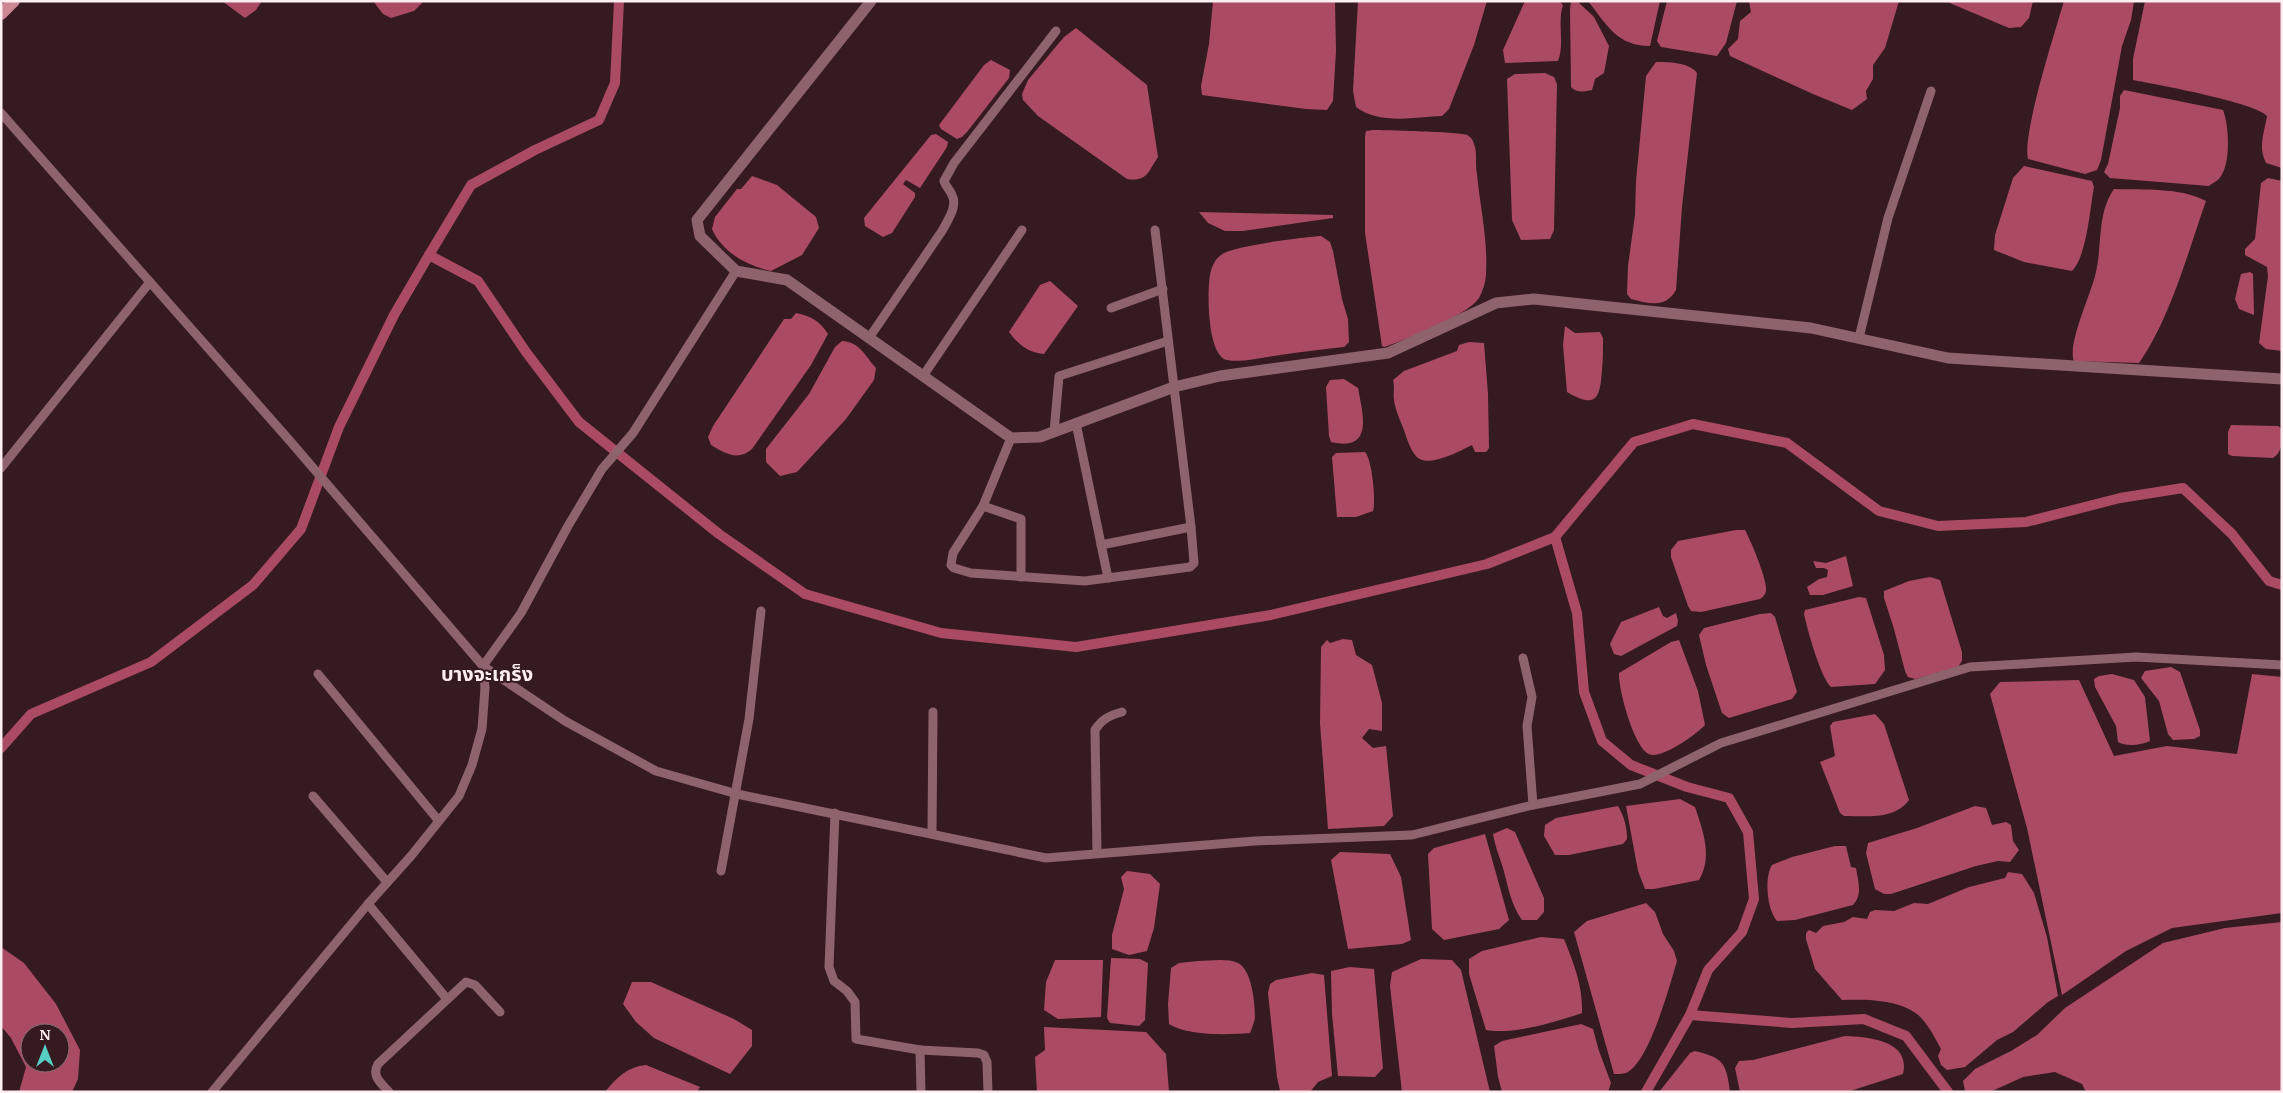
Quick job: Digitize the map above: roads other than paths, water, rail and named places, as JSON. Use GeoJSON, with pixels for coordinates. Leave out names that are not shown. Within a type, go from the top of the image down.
{"type":"FeatureCollection","features":[{"type":"Feature","properties":{"kind":"main road"},"geometry":{"type":"LineString","coordinates":[[1,14],[14,1]]}},
{"type":"Feature","properties":{"kind":"street"},"geometry":{"type":"LineString","coordinates":[[871,1],[697,220],[700,236],[736,271],[787,280],[1011,438],[1040,438],[1174,387],[1220,376],[1388,353],[1496,303],[1534,299],[1811,328],[1948,358],[2282,379]]}},
{"type":"Feature","properties":{"kind":"street"},"geometry":{"type":"LineString","coordinates":[[869,338],[942,231],[952,213],[953,196],[944,181],[954,164],[1056,31]]}},
{"type":"Feature","properties":{"kind":"street"},"geometry":{"type":"LineString","coordinates":[[1859,338],[1888,218],[1931,90]]}},
{"type":"Feature","properties":{"kind":"street"},"geometry":{"type":"LineString","coordinates":[[1,114],[290,441],[360,525],[483,666],[565,721],[656,771],[737,794],[1046,858],[1265,840],[1412,835],[1533,806],[1640,784],[1721,743],[1970,667],[2136,657],[2282,665]]}},
{"type":"Feature","properties":{"kind":"street"},"geometry":{"type":"LineString","coordinates":[[923,376],[1022,230]]}},
{"type":"Feature","properties":{"kind":"street"},"geometry":{"type":"LineString","coordinates":[[1011,438],[983,506],[953,554],[951,565],[954,568],[971,573],[1085,581],[1190,567],[1194,564],[1155,230]]}},
{"type":"Feature","properties":{"kind":"street"},"geometry":{"type":"LineString","coordinates":[[212,1092],[459,796],[472,765],[482,729],[485,688],[483,666],[521,613],[568,526],[602,469],[633,433],[736,271]]}},
{"type":"Feature","properties":{"kind":"street"},"geometry":{"type":"LineString","coordinates":[[1,468],[150,282]]}},
{"type":"Feature","properties":{"kind":"street"},"geometry":{"type":"LineString","coordinates":[[1111,308],[1163,289]]}},
{"type":"Feature","properties":{"kind":"street"},"geometry":{"type":"LineString","coordinates":[[1054,432],[1059,376],[1168,341]]}},
{"type":"Feature","properties":{"kind":"street"},"geometry":{"type":"LineString","coordinates":[[1076,423],[1108,578]]}},
{"type":"Feature","properties":{"kind":"street"},"geometry":{"type":"LineString","coordinates":[[983,506],[1021,519],[1021,577]]}},
{"type":"Feature","properties":{"kind":"street"},"geometry":{"type":"LineString","coordinates":[[1101,545],[1191,526]]}},
{"type":"Feature","properties":{"kind":"street"},"geometry":{"type":"LineString","coordinates":[[721,871],[737,794],[749,719],[761,611]]}},
{"type":"Feature","properties":{"kind":"street"},"geometry":{"type":"LineString","coordinates":[[1523,658],[1532,696],[1527,726],[1533,806]]}},
{"type":"Feature","properties":{"kind":"street"},"geometry":{"type":"LineString","coordinates":[[318,674],[438,820]]}},
{"type":"Feature","properties":{"kind":"street"},"geometry":{"type":"LineString","coordinates":[[932,712],[932,833]]}},
{"type":"Feature","properties":{"kind":"street"},"geometry":{"type":"LineString","coordinates":[[1097,853],[1095,730],[1101,721],[1112,714],[1122,712]]}},
{"type":"Feature","properties":{"kind":"street"},"geometry":{"type":"LineString","coordinates":[[313,796],[387,882]]}},
{"type":"Feature","properties":{"kind":"street"},"geometry":{"type":"LineString","coordinates":[[835,813],[829,967],[834,981],[847,991],[855,1002],[856,1039],[920,1050],[978,1053],[984,1055],[987,1062],[988,1092]]}},
{"type":"Feature","properties":{"kind":"street"},"geometry":{"type":"LineString","coordinates":[[368,904],[447,999]]}},
{"type":"Feature","properties":{"kind":"street"},"geometry":{"type":"LineString","coordinates":[[389,1092],[375,1076],[374,1072],[378,1064],[466,982],[475,985],[500,1012]]}},
{"type":"Feature","properties":{"kind":"street"},"geometry":{"type":"LineString","coordinates":[[920,1050],[921,1092]]}},
{"type":"Feature","properties":{"kind":"waterway"},"geometry":{"type":"LineString","coordinates":[[429,255],[471,185],[535,150],[599,120],[615,83],[619,1]]}},
{"type":"Feature","properties":{"kind":"waterway"},"geometry":{"type":"LineString","coordinates":[[1,748],[31,714],[151,662],[253,585],[301,529],[339,427],[394,315],[429,255],[478,281],[526,352],[579,422],[719,534],[805,594],[941,633],[1076,647],[1271,615],[1487,564],[1555,537],[1634,442],[1693,424],[1787,443],[1879,511],[1938,526],[2026,522],[2120,498],[2183,488],[2232,534],[2269,581],[2282,585]]}},
{"type":"Feature","properties":{"kind":"waterway"},"geometry":{"type":"LineString","coordinates":[[1555,537],[1577,613],[1584,692],[1602,741],[1631,765],[1687,787],[1729,798],[1748,832],[1754,899],[1742,932],[1708,970],[1690,1015],[1646,1092]]}},
{"type":"Feature","properties":{"kind":"waterway"},"geometry":{"type":"LineString","coordinates":[[1690,1015],[1792,1023],[1864,1019],[1906,1036],[1948,1092]]}},
{"type":"Feature","properties":{"kind":"district","name":"บางจะเกร็ง"},"geometry":{"type":"Point","coordinates":[487,674]}}]}
